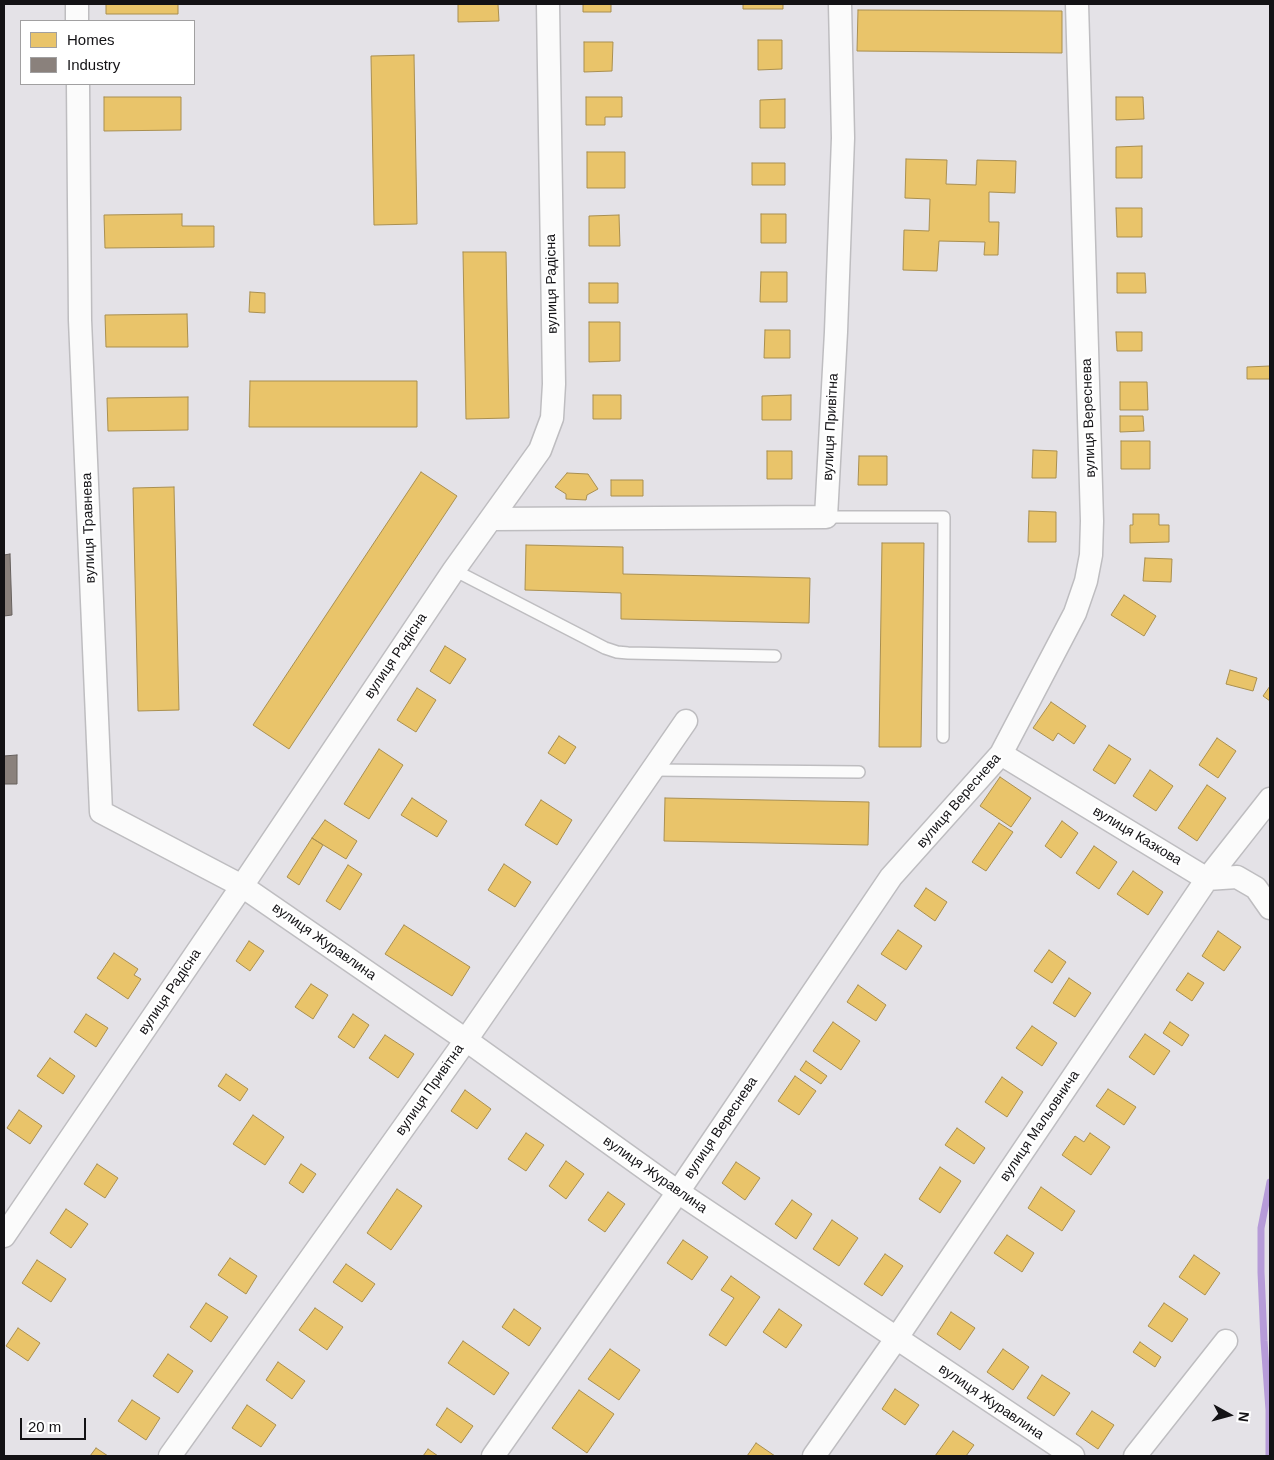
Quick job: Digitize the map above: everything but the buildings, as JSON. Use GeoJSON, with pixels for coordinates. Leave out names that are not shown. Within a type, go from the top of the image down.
{"type":"FeatureCollection","features":[{"type":"Feature","properties":{"kind":"street"},"geometry":{"type":"LineString","coordinates":[[76,4],[77,20]]}},
{"type":"Feature","properties":{"kind":"street","name":"вулиця Радісна"},"geometry":{"type":"LineString","coordinates":[[4,1236],[454,570],[540,450],[552,418],[554,384],[548,4]]}},
{"type":"Feature","properties":{"kind":"street","name":"вулиця Привітна"},"geometry":{"type":"LineString","coordinates":[[826,517],[836,332],[843,138],[840,4]]}},
{"type":"Feature","properties":{"kind":"street","name":"вулиця Вереснева"},"geometry":{"type":"LineString","coordinates":[[493,1456],[678,1192],[891,878],[1001,754],[1075,613],[1086,581],[1091,556],[1092,521],[1077,4]]}},
{"type":"Feature","properties":{"kind":"street","name":"вулиця Травнева"},"geometry":{"type":"LineString","coordinates":[[78,85],[80,320],[100,812],[242,886]]}},
{"type":"Feature","properties":{"kind":"street"},"geometry":{"type":"LineString","coordinates":[[492,519],[826,517]]}},
{"type":"Feature","properties":{"kind":"street","name":"вулиця Привітна"},"geometry":{"type":"LineString","coordinates":[[170,1456],[466,1040],[686,721]]}},
{"type":"Feature","properties":{"kind":"street","name":"вулиця Казкова"},"geometry":{"type":"LineString","coordinates":[[1001,754],[1207,879]]}},
{"type":"Feature","properties":{"kind":"street","name":"вулиця Мальовнича"},"geometry":{"type":"LineString","coordinates":[[814,1456],[896,1339],[1207,879],[1270,799]]}},
{"type":"Feature","properties":{"kind":"street"},"geometry":{"type":"LineString","coordinates":[[1207,879],[1237,877],[1256,888],[1270,908]]}},
{"type":"Feature","properties":{"kind":"street","name":"вулиця Журавлина"},"geometry":{"type":"LineString","coordinates":[[242,886],[466,1040],[678,1192],[1073,1456]]}},
{"type":"Feature","properties":{"kind":"street"},"geometry":{"type":"LineString","coordinates":[[1135,1456],[1226,1341]]}},
{"type":"Feature","properties":{"kind":"lane"},"geometry":{"type":"LineString","coordinates":[[826,517],[944,517],[943,737]]}},
{"type":"Feature","properties":{"kind":"lane"},"geometry":{"type":"LineString","coordinates":[[454,570],[605,648],[617,652],[775,656]]}},
{"type":"Feature","properties":{"kind":"lane"},"geometry":{"type":"LineString","coordinates":[[653,770],[859,772]]}},
{"type":"Feature","properties":{"kind":"waterway"},"geometry":{"type":"LineString","coordinates":[[1269,1456],[1269,1410],[1264,1341],[1261,1228],[1270,1182]]}}]}
